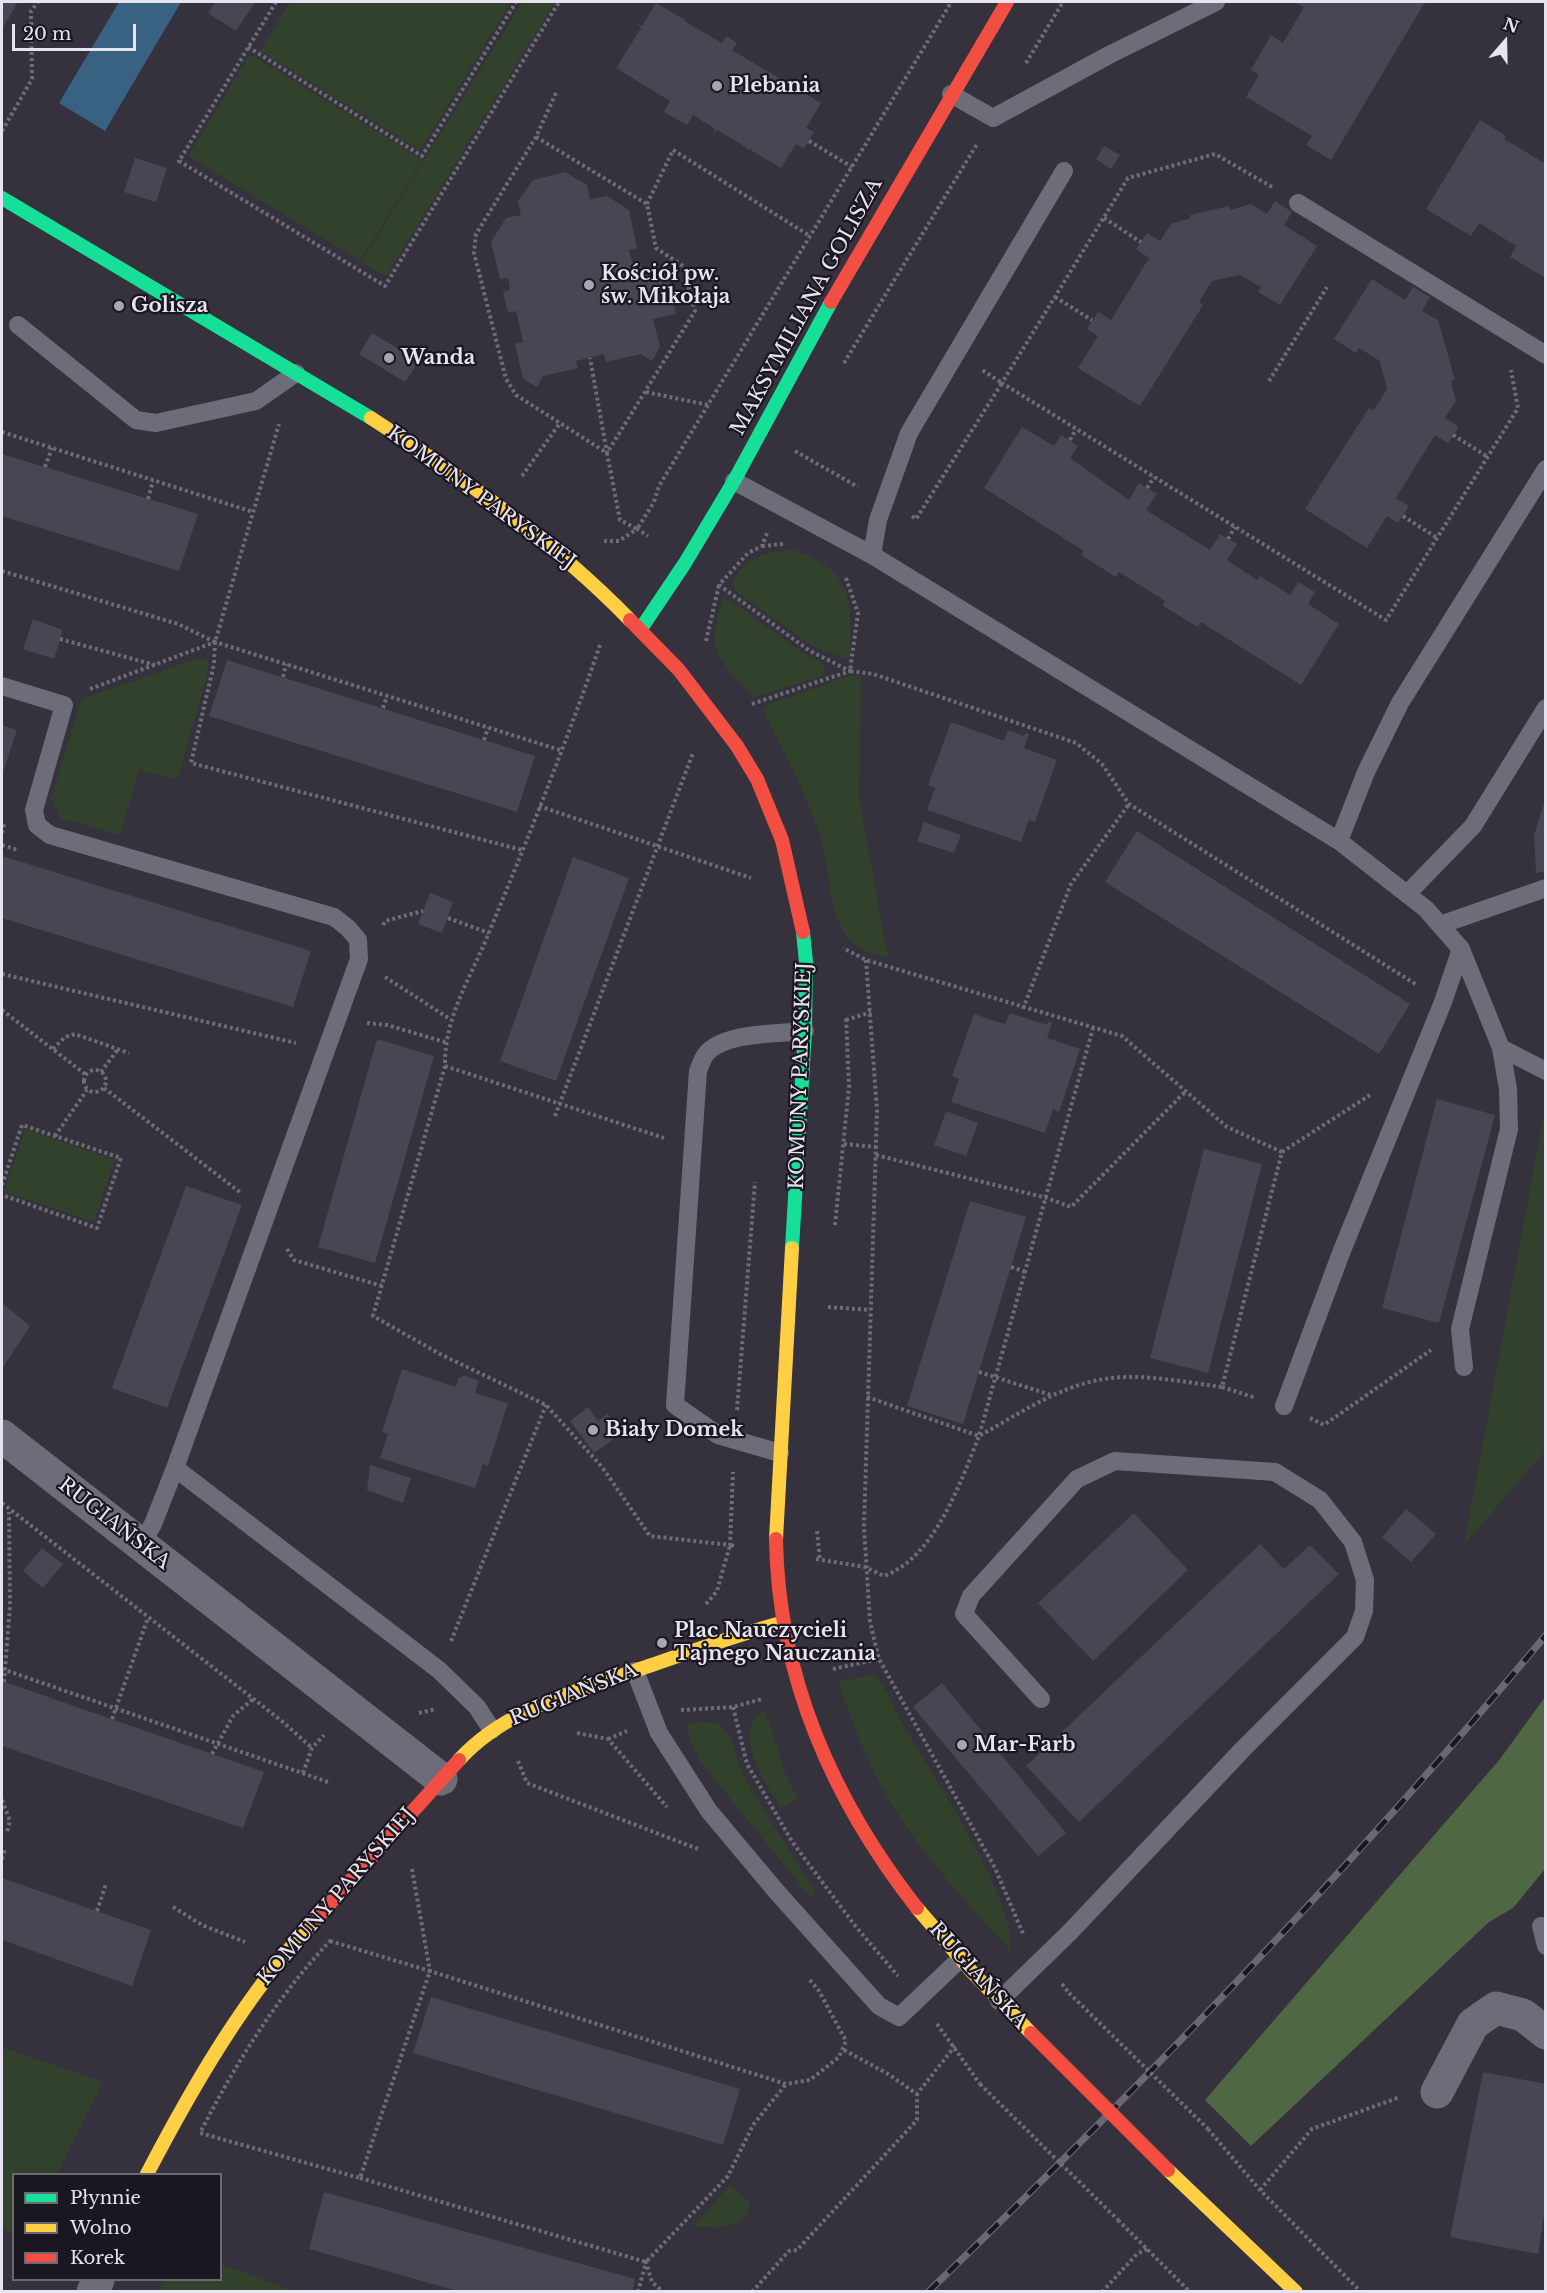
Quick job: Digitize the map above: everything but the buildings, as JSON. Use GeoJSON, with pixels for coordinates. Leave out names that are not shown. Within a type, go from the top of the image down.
{"type":"FeatureCollection","features":[{"type":"Feature","properties":{"kind":"street","name":"MAKSYMILIANA GOLISZA"},"geometry":{"type":"LineString","coordinates":[[640,630],[734,481],[820,321],[1006,2]]}},
{"type":"Feature","properties":{"kind":"street","name":"KOMUNY PARYSKIEJ"},"geometry":{"type":"LineString","coordinates":[[2,198],[296,373],[428,455],[533,531],[592,580],[679,670],[721,723],[757,778],[791,869],[806,962],[805,1031],[775,1552],[782,1623]]}},
{"type":"Feature","properties":{"kind":"street","name":"RUGIAŃSKA"},"geometry":{"type":"LineString","coordinates":[[2,1436],[441,1779],[469,1749],[492,1730],[526,1710],[730,1636],[782,1623],[811,1724],[843,1797],[885,1867],[960,1959],[999,2001],[1168,2170],[1296,2292]]}},
{"type":"Feature","properties":{"kind":"street","name":"KOMUNY PARYSKIEJ"},"geometry":{"type":"LineString","coordinates":[[148,2173],[191,2089],[278,1960],[441,1779]]}},
{"type":"Feature","properties":{"kind":"street"},"geometry":{"type":"LineString","coordinates":[[1440,2087],[1473,2024],[1496,2008],[1523,2015],[1545,2032]]}},
{"type":"Feature","properties":{"kind":"lane"},"geometry":{"type":"LineString","coordinates":[[951,94],[993,118],[1109,55],[1216,2]]}},
{"type":"Feature","properties":{"kind":"lane"},"geometry":{"type":"LineString","coordinates":[[872,555],[878,520],[909,433],[1064,171]]}},
{"type":"Feature","properties":{"kind":"lane"},"geometry":{"type":"LineString","coordinates":[[1298,203],[1545,355]]}},
{"type":"Feature","properties":{"kind":"lane"},"geometry":{"type":"LineString","coordinates":[[18,325],[136,420],[156,423],[256,401],[296,373]]}},
{"type":"Feature","properties":{"kind":"lane"},"geometry":{"type":"LineString","coordinates":[[1339,841],[1365,772],[1400,703],[1545,469]]}},
{"type":"Feature","properties":{"kind":"lane"},"geometry":{"type":"LineString","coordinates":[[734,481],[872,555],[1339,841],[1426,909],[1461,949],[1501,1048],[1508,1089],[1509,1129],[1460,1329],[1464,1367]]}},
{"type":"Feature","properties":{"kind":"lane"},"geometry":{"type":"LineString","coordinates":[[2,686],[64,705],[34,810],[37,825],[50,835],[334,917],[358,940],[359,959],[327,1049],[175,1467],[153,1524],[141,1545]]}},
{"type":"Feature","properties":{"kind":"lane"},"geometry":{"type":"LineString","coordinates":[[1407,894],[1473,826],[1545,708]]}},
{"type":"Feature","properties":{"kind":"lane"},"geometry":{"type":"LineString","coordinates":[[1440,925],[1545,888]]}},
{"type":"Feature","properties":{"kind":"lane"},"geometry":{"type":"LineString","coordinates":[[1284,1406],[1341,1253],[1443,1002],[1461,949]]}},
{"type":"Feature","properties":{"kind":"lane"},"geometry":{"type":"LineString","coordinates":[[780,1454],[718,1435],[675,1405],[698,1071],[705,1055],[719,1043],[737,1038],[805,1031]]}},
{"type":"Feature","properties":{"kind":"lane"},"geometry":{"type":"LineString","coordinates":[[1501,1048],[1545,1071]]}},
{"type":"Feature","properties":{"kind":"lane"},"geometry":{"type":"LineString","coordinates":[[999,2001],[1041,1961],[1243,1749],[1355,1637],[1364,1611],[1365,1580],[1353,1542],[1320,1500],[1275,1472],[1116,1461],[1077,1479],[971,1596],[964,1614],[1041,1699]]}},
{"type":"Feature","properties":{"kind":"lane"},"geometry":{"type":"LineString","coordinates":[[175,1467],[439,1670],[477,1707],[492,1730]]}},
{"type":"Feature","properties":{"kind":"lane"},"geometry":{"type":"LineString","coordinates":[[635,1671],[659,1733],[710,1811],[776,1891],[879,2006],[899,2017],[960,1959]]}},
{"type":"Feature","properties":{"kind":"lane"},"geometry":{"type":"LineString","coordinates":[[1541,1926],[1545,1946]]}},
{"type":"Feature","properties":{"kind":"path"},"geometry":{"type":"LineString","coordinates":[[2,131],[32,79],[31,11],[38,2]]}},
{"type":"Feature","properties":{"kind":"path"},"geometry":{"type":"LineString","coordinates":[[276,2],[179,161],[385,286],[560,2]]}},
{"type":"Feature","properties":{"kind":"path"},"geometry":{"type":"LineString","coordinates":[[248,47],[422,156],[516,2]]}},
{"type":"Feature","properties":{"kind":"path"},"geometry":{"type":"LineString","coordinates":[[590,358],[620,520],[637,529],[654,502],[659,486],[949,6],[949,2]]}},
{"type":"Feature","properties":{"kind":"path"},"geometry":{"type":"LineString","coordinates":[[840,369],[1063,2]]}},
{"type":"Feature","properties":{"kind":"path"},"geometry":{"type":"LineString","coordinates":[[556,93],[536,137],[476,234],[474,253],[506,379],[516,395],[607,453]]}},
{"type":"Feature","properties":{"kind":"path"},"geometry":{"type":"LineString","coordinates":[[536,137],[647,204]]}},
{"type":"Feature","properties":{"kind":"path"},"geometry":{"type":"LineString","coordinates":[[809,141],[852,167]]}},
{"type":"Feature","properties":{"kind":"path"},"geometry":{"type":"LineString","coordinates":[[607,453],[695,311],[683,266],[656,248],[647,204],[673,150],[810,236]]}},
{"type":"Feature","properties":{"kind":"path"},"geometry":{"type":"LineString","coordinates":[[1298,203],[1215,154],[1128,178],[1002,383],[1386,620],[1518,408],[1503,329]]}},
{"type":"Feature","properties":{"kind":"path"},"geometry":{"type":"LineString","coordinates":[[1104,218],[1141,242]]}},
{"type":"Feature","properties":{"kind":"path"},"geometry":{"type":"LineString","coordinates":[[1269,381],[1327,287]]}},
{"type":"Feature","properties":{"kind":"path"},"geometry":{"type":"LineString","coordinates":[[1055,297],[1092,320]]}},
{"type":"Feature","properties":{"kind":"path"},"geometry":{"type":"LineString","coordinates":[[646,392],[708,405]]}},
{"type":"Feature","properties":{"kind":"path"},"geometry":{"type":"LineString","coordinates":[[279,423],[215,642],[214,664],[191,763],[522,850]]}},
{"type":"Feature","properties":{"kind":"path"},"geometry":{"type":"LineString","coordinates":[[515,486],[560,423]]}},
{"type":"Feature","properties":{"kind":"path"},"geometry":{"type":"LineString","coordinates":[[1070,440],[1076,429]]}},
{"type":"Feature","properties":{"kind":"path"},"geometry":{"type":"LineString","coordinates":[[2,432],[253,512]]}},
{"type":"Feature","properties":{"kind":"path"},"geometry":{"type":"LineString","coordinates":[[1453,435],[1488,456]]}},
{"type":"Feature","properties":{"kind":"path"},"geometry":{"type":"LineString","coordinates":[[762,546],[778,505],[782,477],[801,441]]}},
{"type":"Feature","properties":{"kind":"path"},"geometry":{"type":"LineString","coordinates":[[45,467],[52,448]]}},
{"type":"Feature","properties":{"kind":"path"},"geometry":{"type":"LineString","coordinates":[[1147,488],[1154,477]]}},
{"type":"Feature","properties":{"kind":"path"},"geometry":{"type":"LineString","coordinates":[[148,499],[153,481]]}},
{"type":"Feature","properties":{"kind":"path"},"geometry":{"type":"LineString","coordinates":[[1403,516],[1437,538]]}},
{"type":"Feature","properties":{"kind":"path"},"geometry":{"type":"LineString","coordinates":[[1228,539],[1235,527]]}},
{"type":"Feature","properties":{"kind":"path"},"geometry":{"type":"LineString","coordinates":[[705,647],[719,585],[748,553],[762,546],[784,543]]}},
{"type":"Feature","properties":{"kind":"path"},"geometry":{"type":"LineString","coordinates":[[840,570],[849,582],[858,613],[850,671]]}},
{"type":"Feature","properties":{"kind":"path"},"geometry":{"type":"LineString","coordinates":[[2,571],[178,624],[215,642],[560,750]]}},
{"type":"Feature","properties":{"kind":"path"},"geometry":{"type":"LineString","coordinates":[[714,581],[810,651],[850,671],[873,674],[1076,743],[1102,764],[1129,804],[1443,1002]]}},
{"type":"Feature","properties":{"kind":"path"},"geometry":{"type":"LineString","coordinates":[[60,639],[156,665]]}},
{"type":"Feature","properties":{"kind":"path"},"geometry":{"type":"LineString","coordinates":[[89,689],[215,642]]}},
{"type":"Feature","properties":{"kind":"path"},"geometry":{"type":"LineString","coordinates":[[439,1670],[546,1405],[440,1354],[374,1316],[445,1066],[445,1042],[450,1019],[489,933],[600,644]]}},
{"type":"Feature","properties":{"kind":"path"},"geometry":{"type":"LineString","coordinates":[[283,677],[286,664]]}},
{"type":"Feature","properties":{"kind":"path"},"geometry":{"type":"LineString","coordinates":[[743,707],[850,671]]}},
{"type":"Feature","properties":{"kind":"path"},"geometry":{"type":"LineString","coordinates":[[383,708],[387,696]]}},
{"type":"Feature","properties":{"kind":"path"},"geometry":{"type":"LineString","coordinates":[[484,740],[488,728]]}},
{"type":"Feature","properties":{"kind":"path"},"geometry":{"type":"LineString","coordinates":[[1023,1009],[1071,884],[1129,804]]}},
{"type":"Feature","properties":{"kind":"path"},"geometry":{"type":"LineString","coordinates":[[539,806],[756,879]]}},
{"type":"Feature","properties":{"kind":"path"},"geometry":{"type":"LineString","coordinates":[[2,845],[24,852]]}},
{"type":"Feature","properties":{"kind":"path"},"geometry":{"type":"LineString","coordinates":[[555,1116],[654,854]]}},
{"type":"Feature","properties":{"kind":"path"},"geometry":{"type":"LineString","coordinates":[[448,918],[489,933]]}},
{"type":"Feature","properties":{"kind":"path"},"geometry":{"type":"LineString","coordinates":[[359,959],[450,1019]]}},
{"type":"Feature","properties":{"kind":"path"},"geometry":{"type":"LineString","coordinates":[[1282,1152],[1227,1127],[1122,1036],[1023,1009],[866,960],[877,1111],[867,1397],[865,1567],[870,1622],[879,1659],[995,1868],[1029,1947],[1069,1993],[1208,2129],[1260,2190],[1361,2292]]}},
{"type":"Feature","properties":{"kind":"path"},"geometry":{"type":"LineString","coordinates":[[2,974],[327,1049]]}},
{"type":"Feature","properties":{"kind":"path"},"geometry":{"type":"LineString","coordinates":[[2,1010],[85,1074]]}},
{"type":"Feature","properties":{"kind":"path"},"geometry":{"type":"LineString","coordinates":[[337,1021],[387,1025],[445,1042]]}},
{"type":"Feature","properties":{"kind":"path"},"geometry":{"type":"LineString","coordinates":[[865,1567],[884,1576],[897,1572],[924,1545],[960,1487],[979,1436],[996,1378],[1093,1028]]}},
{"type":"Feature","properties":{"kind":"path"},"geometry":{"type":"LineString","coordinates":[[53,1049],[64,1036],[75,1034],[129,1053]]}},
{"type":"Feature","properties":{"kind":"path"},"geometry":{"type":"LineString","coordinates":[[101,1072],[118,1049]]}},
{"type":"Feature","properties":{"kind":"path"},"geometry":{"type":"LineString","coordinates":[[445,1066],[691,1147]]}},
{"type":"Feature","properties":{"kind":"path"},"geometry":{"type":"LineString","coordinates":[[90,1071],[101,1072],[105,1077],[104,1088],[96,1092],[87,1090],[83,1083],[85,1074],[90,1071]]}},
{"type":"Feature","properties":{"kind":"path"},"geometry":{"type":"LineString","coordinates":[[104,1088],[268,1213],[294,1260],[382,1286]]}},
{"type":"Feature","properties":{"kind":"path"},"geometry":{"type":"LineString","coordinates":[[54,1136],[87,1090]]}},
{"type":"Feature","properties":{"kind":"path"},"geometry":{"type":"LineString","coordinates":[[876,1155],[1047,1198],[1071,1207],[1185,1092]]}},
{"type":"Feature","properties":{"kind":"path"},"geometry":{"type":"LineString","coordinates":[[1222,1387],[1282,1152],[1372,1094]]}},
{"type":"Feature","properties":{"kind":"path"},"geometry":{"type":"LineString","coordinates":[[2,1182],[22,1125],[121,1158],[97,1228],[2,1195]]}},
{"type":"Feature","properties":{"kind":"path"},"geometry":{"type":"LineString","coordinates":[[844,1144],[876,1147]]}},
{"type":"Feature","properties":{"kind":"path"},"geometry":{"type":"LineString","coordinates":[[1011,1267],[1026,1272]]}},
{"type":"Feature","properties":{"kind":"path"},"geometry":{"type":"LineString","coordinates":[[828,1307],[870,1310]]}},
{"type":"Feature","properties":{"kind":"path"},"geometry":{"type":"LineString","coordinates":[[1324,1425],[1460,1329]]}},
{"type":"Feature","properties":{"kind":"path"},"geometry":{"type":"LineString","coordinates":[[979,1372],[1052,1395]]}},
{"type":"Feature","properties":{"kind":"path"},"geometry":{"type":"LineString","coordinates":[[867,1397],[979,1436],[1052,1395],[1100,1379],[1139,1377],[1222,1387],[1251,1396]]}},
{"type":"Feature","properties":{"kind":"path"},"geometry":{"type":"LineString","coordinates":[[2,1503],[9,1512],[253,1699],[312,1748]]}},
{"type":"Feature","properties":{"kind":"path"},"geometry":{"type":"LineString","coordinates":[[4,1682],[7,1670],[9,1512]]}},
{"type":"Feature","properties":{"kind":"path"},"geometry":{"type":"LineString","coordinates":[[112,1719],[148,1618]]}},
{"type":"Feature","properties":{"kind":"path"},"geometry":{"type":"LineString","coordinates":[[2,1669],[328,1782]]}},
{"type":"Feature","properties":{"kind":"path"},"geometry":{"type":"LineString","coordinates":[[212,1754],[216,1743],[233,1716],[253,1699]]}},
{"type":"Feature","properties":{"kind":"path"},"geometry":{"type":"LineString","coordinates":[[733,1707],[747,1764],[793,1843],[856,1927],[955,2046],[980,2084],[1190,2292]]}},
{"type":"Feature","properties":{"kind":"path"},"geometry":{"type":"LineString","coordinates":[[566,1731],[608,1739],[668,1809]]}},
{"type":"Feature","properties":{"kind":"path"},"geometry":{"type":"LineString","coordinates":[[516,1755],[527,1783],[705,1852],[698,1844]]}},
{"type":"Feature","properties":{"kind":"path"},"geometry":{"type":"LineString","coordinates":[[2,1800],[10,1821],[7,1832]]}},
{"type":"Feature","properties":{"kind":"path"},"geometry":{"type":"LineString","coordinates":[[2,1859],[5,1848]]}},
{"type":"Feature","properties":{"kind":"path"},"geometry":{"type":"LineString","coordinates":[[360,2178],[430,1971],[411,1868]]}},
{"type":"Feature","properties":{"kind":"path"},"geometry":{"type":"LineString","coordinates":[[97,1911],[106,1884]]}},
{"type":"Feature","properties":{"kind":"path"},"geometry":{"type":"LineString","coordinates":[[173,1907],[202,1925],[245,1942]]}},
{"type":"Feature","properties":{"kind":"path"},"geometry":{"type":"LineString","coordinates":[[338,1932],[271,2011],[232,2072],[200,2133],[646,2262]]}},
{"type":"Feature","properties":{"kind":"path"},"geometry":{"type":"LineString","coordinates":[[330,1941],[786,2084],[810,2080],[844,2050],[846,2041],[819,1991],[804,1973]]}},
{"type":"Feature","properties":{"kind":"path"},"geometry":{"type":"LineString","coordinates":[[752,2292],[789,2252],[797,2250],[917,2120],[917,2094],[955,2046]]}},
{"type":"Feature","properties":{"kind":"path"},"geometry":{"type":"LineString","coordinates":[[844,2050],[888,2074],[917,2094]]}},
{"type":"Feature","properties":{"kind":"path"},"geometry":{"type":"LineString","coordinates":[[638,2292],[646,2262],[728,2176],[753,2125],[786,2084]]}},
{"type":"Feature","properties":{"kind":"path"},"geometry":{"type":"LineString","coordinates":[[1260,2190],[1312,2129],[1440,2087]]}},
{"type":"Feature","properties":{"kind":"path"},"geometry":{"type":"LineString","coordinates":[[1102,2292],[1137,2254],[1147,2249]]}},
{"type":"Feature","properties":{"kind":"path"},"geometry":{"type":"LineString","coordinates":[[646,2262],[652,2282],[663,2292]]}},
{"type":"Feature","properties":{"kind":"green space"},"geometry":{"type":"Polygon","coordinates":[[[290,2],[511,2],[420,151],[260,51],[290,2]]]}},
{"type":"Feature","properties":{"kind":"green space"},"geometry":{"type":"Polygon","coordinates":[[[522,2],[555,2],[386,277],[361,262],[522,2]]]}},
{"type":"Feature","properties":{"kind":"green space"},"geometry":{"type":"Polygon","coordinates":[[[250,54],[423,160],[360,261],[188,156],[250,54]]]}},
{"type":"Feature","properties":{"kind":"green space"},"geometry":{"type":"Polygon","coordinates":[[[794,550],[815,559],[840,579],[846,592],[851,621],[850,660],[812,646],[739,594],[732,583],[744,566],[758,557],[774,552],[794,550]]]}},
{"type":"Feature","properties":{"kind":"green space"},"geometry":{"type":"Polygon","coordinates":[[[723,599],[731,601],[805,654],[822,662],[825,670],[823,676],[758,696],[746,689],[726,667],[715,645],[716,622],[723,599]]]}},
{"type":"Feature","properties":{"kind":"green space"},"geometry":{"type":"Polygon","coordinates":[[[199,658],[206,659],[209,664],[208,673],[177,780],[139,770],[120,835],[60,818],[51,799],[81,699],[199,658]]]}},
{"type":"Feature","properties":{"kind":"green space"},"geometry":{"type":"Polygon","coordinates":[[[849,676],[861,676],[859,797],[888,958],[864,950],[845,934],[832,900],[823,848],[814,819],[763,710],[768,704],[849,676]]]}},
{"type":"Feature","properties":{"kind":"green space"},"geometry":{"type":"Polygon","coordinates":[[[1545,1108],[1545,1451],[1464,1545],[1545,1108]]]}},
{"type":"Feature","properties":{"kind":"green space"},"geometry":{"type":"Polygon","coordinates":[[[25,1129],[115,1160],[94,1222],[4,1192],[25,1129]]]}},
{"type":"Feature","properties":{"kind":"green space"},"geometry":{"type":"Polygon","coordinates":[[[874,1674],[888,1694],[906,1730],[971,1839],[987,1871],[1001,1902],[1009,1929],[1010,1950],[929,1857],[900,1817],[872,1768],[838,1682],[874,1674]]]}},
{"type":"Feature","properties":{"kind":"green space"},"geometry":{"type":"Polygon","coordinates":[[[1545,1697],[1545,1869],[1513,1908],[1489,1922],[1251,2146],[1205,2100],[1500,1759],[1545,1697]]]}},
{"type":"Feature","properties":{"kind":"green space"},"geometry":{"type":"Polygon","coordinates":[[[765,1710],[786,1775],[798,1799],[781,1808],[760,1772],[750,1744],[750,1731],[754,1719],[765,1710]]]}},
{"type":"Feature","properties":{"kind":"green space"},"geometry":{"type":"Polygon","coordinates":[[[701,1721],[718,1724],[731,1737],[739,1765],[754,1794],[816,1893],[811,1898],[702,1764],[690,1741],[687,1724],[701,1721]]]}},
{"type":"Feature","properties":{"kind":"green space"},"geometry":{"type":"Polygon","coordinates":[[[2,2047],[103,2082],[58,2173],[12,2173],[12,2234],[2,2229],[2,2047]]]}},
{"type":"Feature","properties":{"kind":"green space"},"geometry":{"type":"Polygon","coordinates":[[[730,2185],[750,2203],[744,2219],[728,2226],[693,2227],[730,2185]]]}},
{"type":"Feature","properties":{"kind":"green space"},"geometry":{"type":"Polygon","coordinates":[[[222,2264],[294,2291],[158,2291],[163,2281],[222,2281],[222,2264]]]}},
{"type":"Feature","properties":{"kind":"water"},"geometry":{"type":"Polygon","coordinates":[[[119,2],[181,2],[105,131],[59,103],[119,2]]]}},
{"type":"Feature","properties":{"kind":"railway"},"geometry":{"type":"LineString","coordinates":[[928,2292],[1089,2134],[1246,1972],[1399,1806],[1546,1635]]}},
{"type":"Feature","properties":{"kind":"traffic: fast"},"geometry":{"type":"LineString","coordinates":[[2,198],[371,418]]}},
{"type":"Feature","properties":{"kind":"traffic: fast"},"geometry":{"type":"LineString","coordinates":[[640,630],[685,563],[734,481],[831,302]]}},
{"type":"Feature","properties":{"kind":"traffic: fast"},"geometry":{"type":"LineString","coordinates":[[792,1248],[805,1031],[806,962],[803,932]]}},
{"type":"Feature","properties":{"kind":"traffic: slow"},"geometry":{"type":"LineString","coordinates":[[371,418],[506,512],[570,564],[630,620]]}},
{"type":"Feature","properties":{"kind":"traffic: slow"},"geometry":{"type":"LineString","coordinates":[[776,1539],[792,1248]]}},
{"type":"Feature","properties":{"kind":"traffic: slow"},"geometry":{"type":"LineString","coordinates":[[459,1760],[477,1742],[519,1715],[542,1704],[709,1645],[781,1623]]}},
{"type":"Feature","properties":{"kind":"traffic: slow"},"geometry":{"type":"LineString","coordinates":[[917,1908],[973,1973],[1031,2033]]}},
{"type":"Feature","properties":{"kind":"traffic: slow"},"geometry":{"type":"LineString","coordinates":[[148,2173],[202,2074],[243,2010],[314,1921]]}},
{"type":"Feature","properties":{"kind":"traffic: slow"},"geometry":{"type":"LineString","coordinates":[[1168,2170],[1296,2292]]}},
{"type":"Feature","properties":{"kind":"traffic: jam"},"geometry":{"type":"LineString","coordinates":[[831,302],[1007,2]]}},
{"type":"Feature","properties":{"kind":"traffic: jam"},"geometry":{"type":"LineString","coordinates":[[630,620],[679,670],[737,746],[757,779],[782,840],[803,932]]}},
{"type":"Feature","properties":{"kind":"traffic: jam"},"geometry":{"type":"LineString","coordinates":[[776,1539],[779,1590],[787,1639],[799,1688],[816,1735],[836,1780],[860,1824],[887,1867],[917,1908]]}},
{"type":"Feature","properties":{"kind":"traffic: jam"},"geometry":{"type":"LineString","coordinates":[[314,1921],[459,1760]]}},
{"type":"Feature","properties":{"kind":"traffic: jam"},"geometry":{"type":"LineString","coordinates":[[1031,2033],[1168,2170]]}},
{"type":"Feature","properties":{"kind":"place","name":"Plebania"},"geometry":{"type":"Point","coordinates":[717,86]}},
{"type":"Feature","properties":{"kind":"place","name":"Kościół pw. św. Mikołaja"},"geometry":{"type":"Point","coordinates":[589,285]}},
{"type":"Feature","properties":{"kind":"place","name":"Golisza"},"geometry":{"type":"Point","coordinates":[119,306]}},
{"type":"Feature","properties":{"kind":"place","name":"Wanda"},"geometry":{"type":"Point","coordinates":[389,358]}},
{"type":"Feature","properties":{"kind":"place","name":"Biały Domek"},"geometry":{"type":"Point","coordinates":[593,1430]}},
{"type":"Feature","properties":{"kind":"place","name":"Plac Nauczycieli Tajnego Nauczania"},"geometry":{"type":"Point","coordinates":[662,1643]}},
{"type":"Feature","properties":{"kind":"place","name":"Mar-Farb"},"geometry":{"type":"Point","coordinates":[962,1745]}}]}
